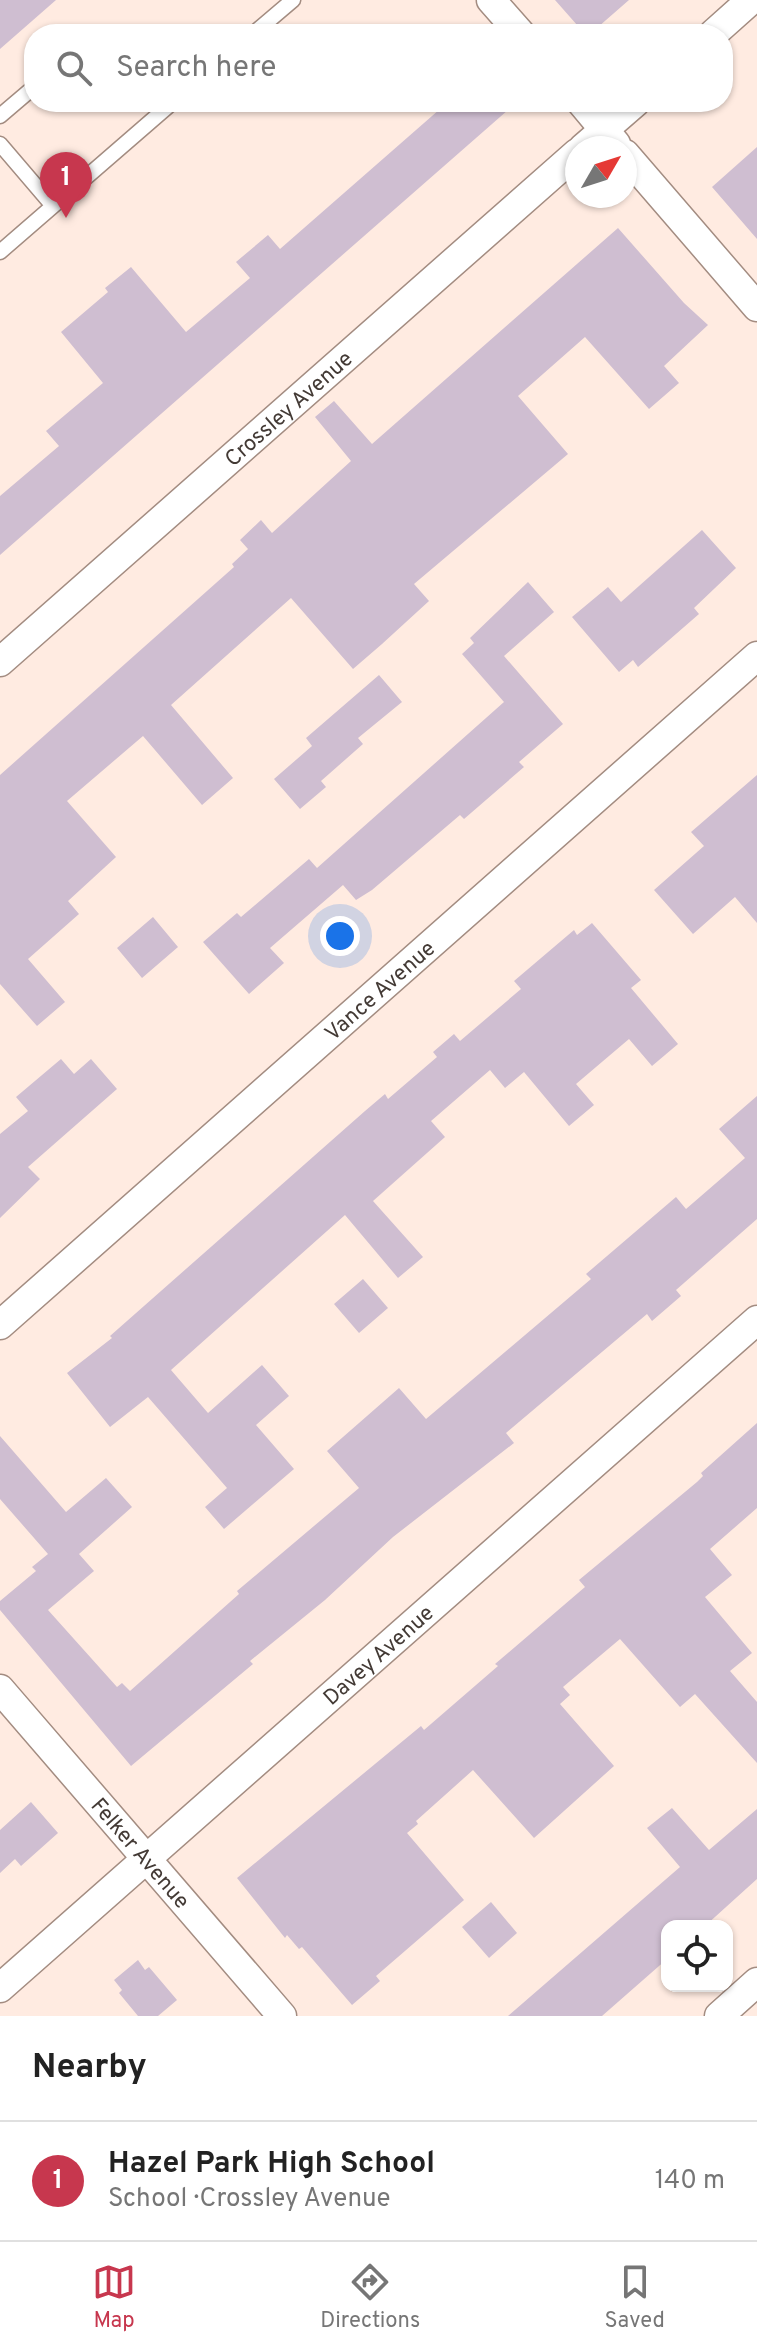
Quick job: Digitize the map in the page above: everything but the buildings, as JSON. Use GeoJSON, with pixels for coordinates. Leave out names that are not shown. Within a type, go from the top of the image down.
{"type":"FeatureCollection","features":[{"type":"Feature","properties":{"kind":"street"},"geometry":{"type":"LineString","coordinates":[[491,0],[512,24]]}},
{"type":"Feature","properties":{"kind":"street"},"geometry":{"type":"LineString","coordinates":[[724,24],[751,0]]}},
{"type":"Feature","properties":{"kind":"street"},"geometry":{"type":"LineString","coordinates":[[589,112],[609,136]]}},
{"type":"Feature","properties":{"kind":"street"},"geometry":{"type":"LineString","coordinates":[[614,136],[630,112]]}},
{"type":"Feature","properties":{"kind":"street","name":"Crossley Avenue"},"geometry":{"type":"LineString","coordinates":[[0,662],[565,164]]}},
{"type":"Feature","properties":{"kind":"street"},"geometry":{"type":"LineString","coordinates":[[637,168],[757,307]]}},
{"type":"Feature","properties":{"kind":"street","name":"Vance Avenue"},"geometry":{"type":"LineString","coordinates":[[0,1325],[757,656]]}},
{"type":"Feature","properties":{"kind":"street","name":"Davey Avenue"},"geometry":{"type":"LineString","coordinates":[[0,1988],[757,1320]]}},
{"type":"Feature","properties":{"kind":"street","name":"Felker Avenue"},"geometry":{"type":"LineString","coordinates":[[0,1689],[282,2016]]}},
{"type":"Feature","properties":{"kind":"street"},"geometry":{"type":"LineString","coordinates":[[719,2016],[757,1982]]}},
{"type":"Feature","properties":{"kind":"lane"},"geometry":{"type":"LineString","coordinates":[[265,24],[293,0]]}},
{"type":"Feature","properties":{"kind":"lane"},"geometry":{"type":"LineString","coordinates":[[0,116],[24,96]]}},
{"type":"Feature","properties":{"kind":"lane"},"geometry":{"type":"LineString","coordinates":[[0,252],[156,112]]}},
{"type":"Feature","properties":{"kind":"lane"},"geometry":{"type":"LineString","coordinates":[[0,144],[53,206]]}},
{"type":"Feature","properties":{"kind":"place","name":"Hazel Park High School"},"geometry":{"type":"Point","coordinates":[66,218]}}]}
